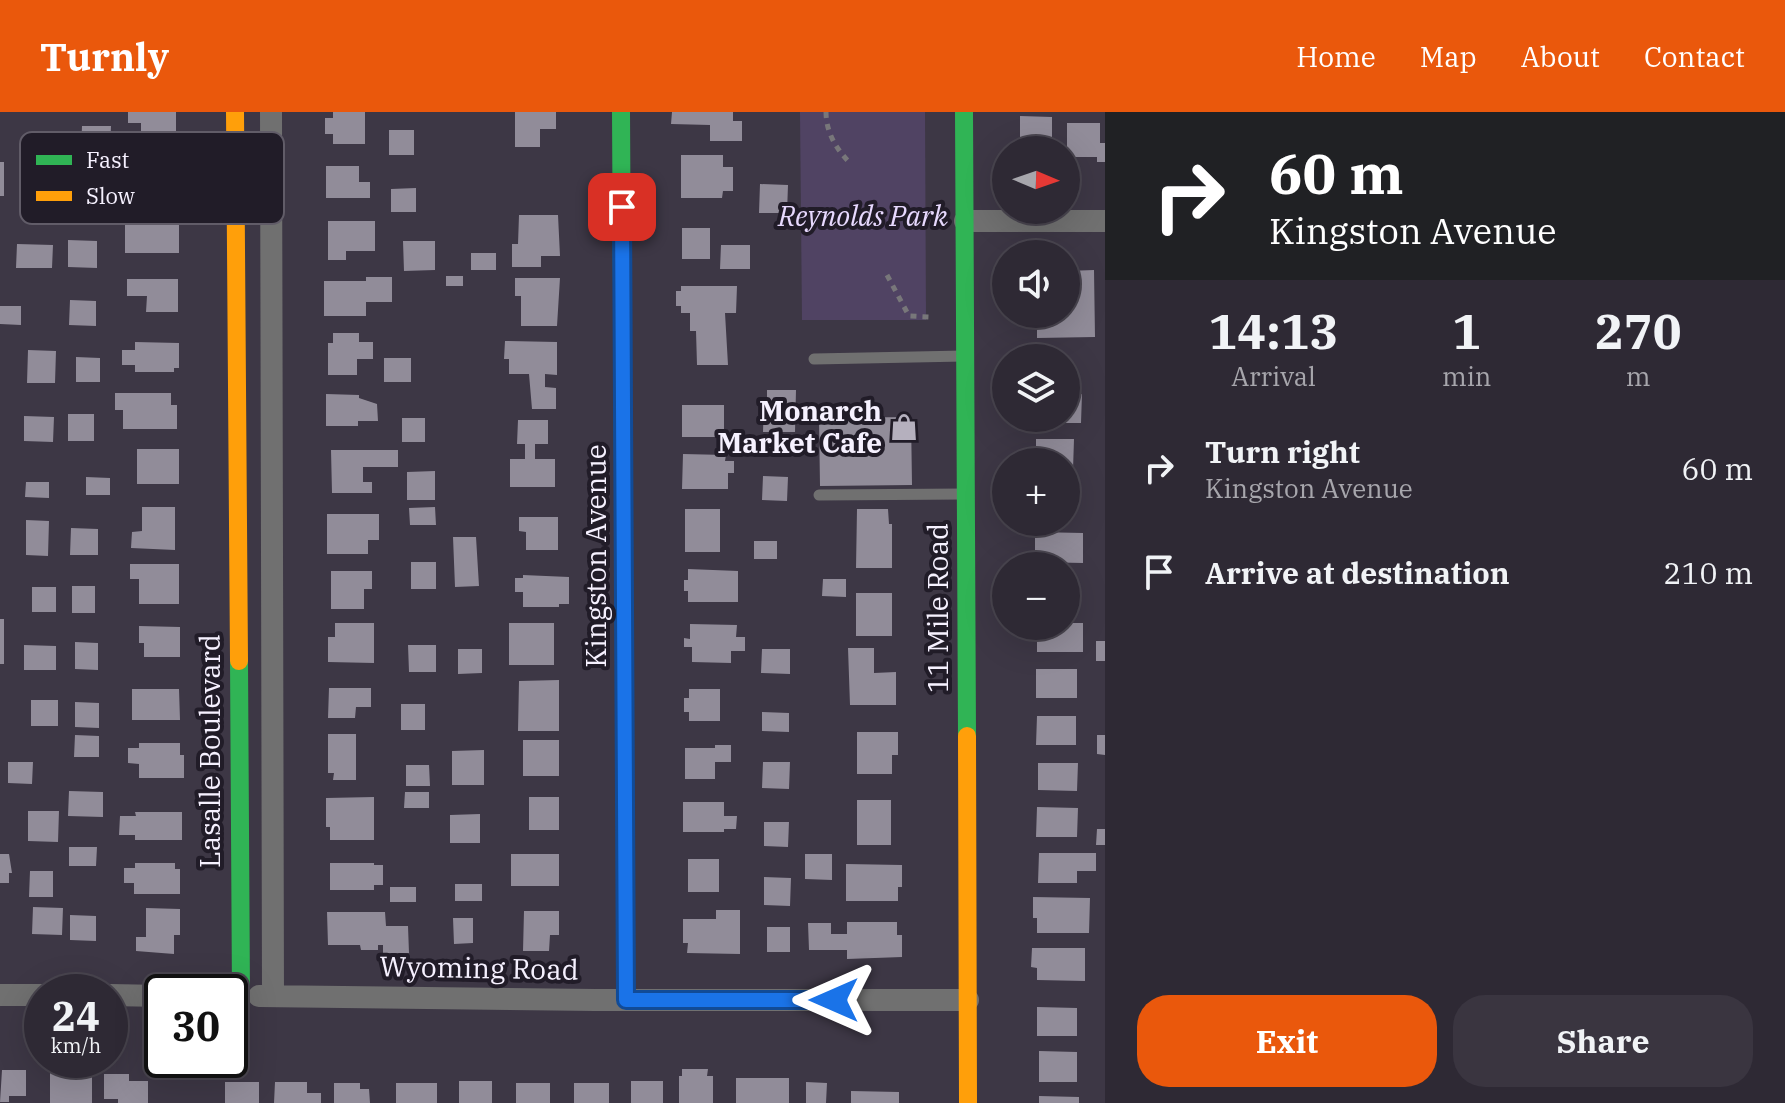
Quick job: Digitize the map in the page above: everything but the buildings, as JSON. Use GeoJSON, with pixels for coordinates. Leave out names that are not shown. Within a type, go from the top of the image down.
{"type":"FeatureCollection","features":[{"type":"Feature","properties":{"kind":"street","name":"Lasalle Boulevard"},"geometry":{"type":"LineString","coordinates":[[235,112],[235,132]]}},
{"type":"Feature","properties":{"kind":"street"},"geometry":{"type":"LineString","coordinates":[[271,112],[271,132]]}},
{"type":"Feature","properties":{"kind":"street","name":"Kingston Avenue"},"geometry":{"type":"LineString","coordinates":[[621,112],[626,1000]]}},
{"type":"Feature","properties":{"kind":"street","name":"11 Mile Road"},"geometry":{"type":"LineString","coordinates":[[964,112],[968,1103]]}},
{"type":"Feature","properties":{"kind":"street"},"geometry":{"type":"LineString","coordinates":[[965,221],[1105,221]]}},
{"type":"Feature","properties":{"kind":"street","name":"Lasalle Boulevard"},"geometry":{"type":"LineString","coordinates":[[235,974],[239,506],[236,224]]}},
{"type":"Feature","properties":{"kind":"street"},"geometry":{"type":"LineString","coordinates":[[271,224],[273,996]]}},
{"type":"Feature","properties":{"kind":"street"},"geometry":{"type":"LineString","coordinates":[[239,506],[270,506]]}},
{"type":"Feature","properties":{"kind":"street"},"geometry":{"type":"LineString","coordinates":[[0,995],[24,995]]}},
{"type":"Feature","properties":{"kind":"street","name":"Wyoming Road"},"geometry":{"type":"LineString","coordinates":[[248,996],[968,1000]]}},
{"type":"Feature","properties":{"kind":"lane"},"geometry":{"type":"LineString","coordinates":[[814,359],[965,356]]}},
{"type":"Feature","properties":{"kind":"lane"},"geometry":{"type":"LineString","coordinates":[[819,495],[966,494]]}},
{"type":"Feature","properties":{"kind":"path"},"geometry":{"type":"LineString","coordinates":[[826,112],[831,137],[850,163]]}},
{"type":"Feature","properties":{"kind":"path"},"geometry":{"type":"LineString","coordinates":[[887,275],[909,316],[930,317]]}},
{"type":"Feature","properties":{"kind":"green space","name":"Reynolds Park"},"geometry":{"type":"Polygon","coordinates":[[[800,112],[925,112],[926,320],[802,320],[800,112]]]}},
{"type":"Feature","properties":{"kind":"traffic: fast"},"geometry":{"type":"LineString","coordinates":[[621,112],[625,814]]}},
{"type":"Feature","properties":{"kind":"traffic: fast"},"geometry":{"type":"LineString","coordinates":[[964,112],[967,736]]}},
{"type":"Feature","properties":{"kind":"traffic: fast"},"geometry":{"type":"LineString","coordinates":[[239,661],[241,974]]}},
{"type":"Feature","properties":{"kind":"traffic: slow"},"geometry":{"type":"LineString","coordinates":[[235,112],[235,132]]}},
{"type":"Feature","properties":{"kind":"traffic: slow"},"geometry":{"type":"LineString","coordinates":[[236,224],[239,661]]}},
{"type":"Feature","properties":{"kind":"traffic: slow"},"geometry":{"type":"LineString","coordinates":[[967,736],[968,1103]]}},
{"type":"Feature","properties":{"kind":"traffic: slow"},"geometry":{"type":"LineString","coordinates":[[625,814],[626,1000]]}},
{"type":"Feature","properties":{"kind":"place","name":"Monarch Market Cafe"},"geometry":{"type":"Point","coordinates":[904,427]}},
{"type":"Feature","properties":{"kind":"route"},"geometry":{"type":"LineString","coordinates":[[622,207],[626,1000],[834,1000]]}}]}
